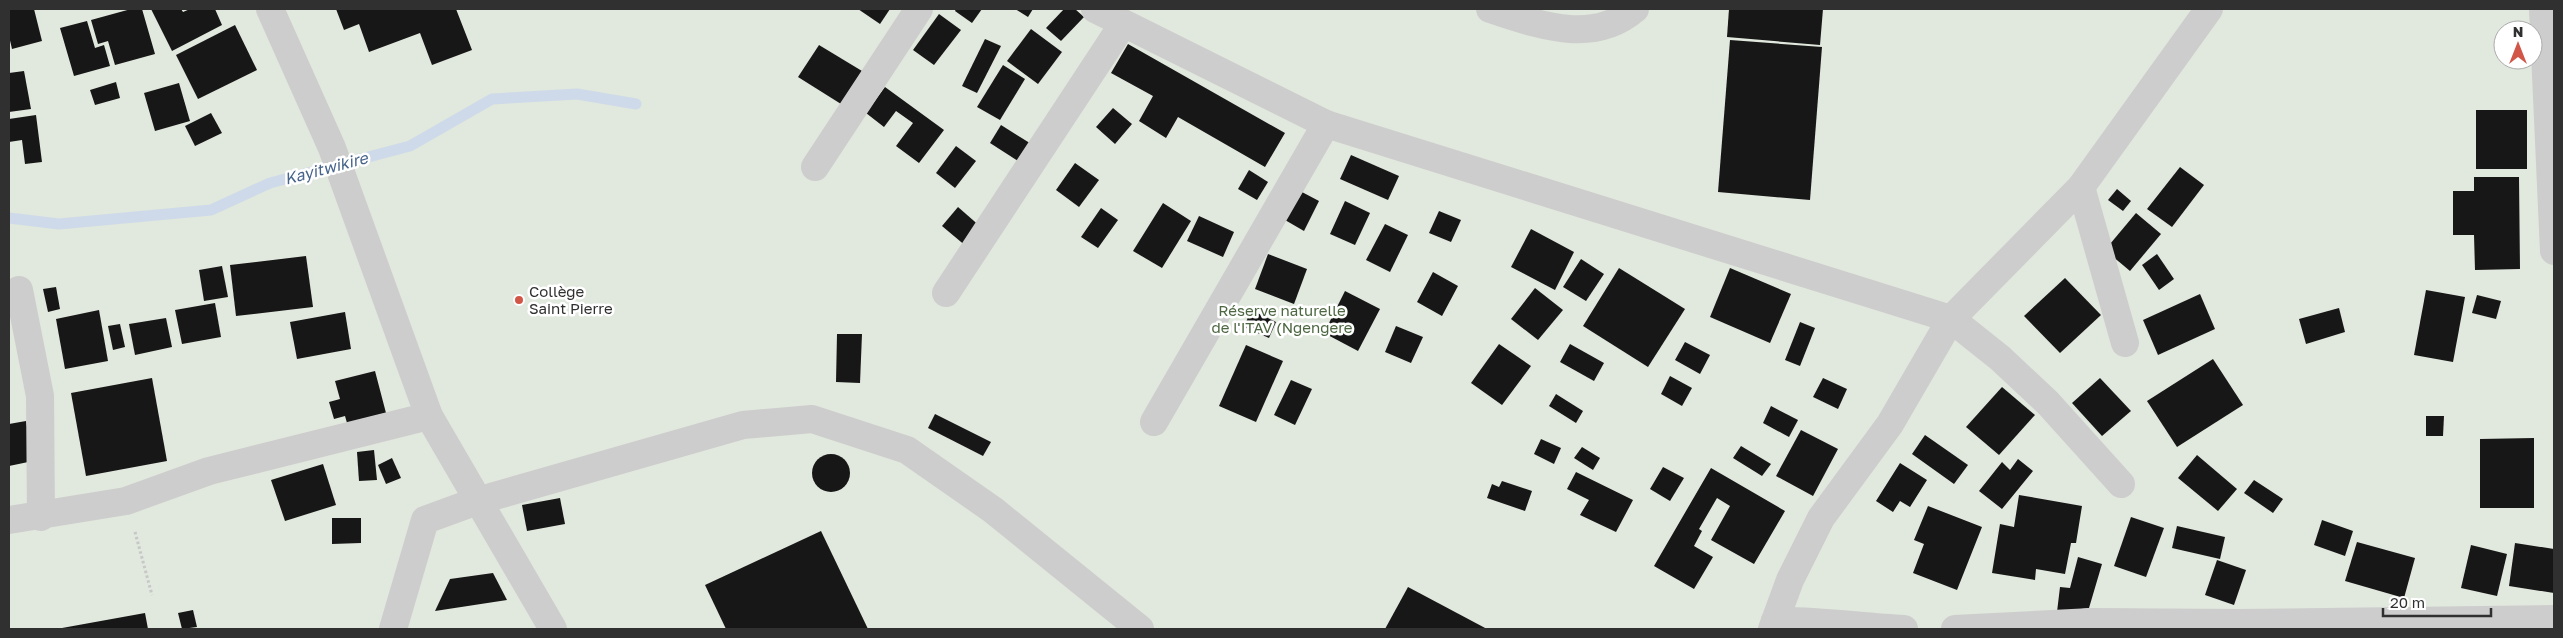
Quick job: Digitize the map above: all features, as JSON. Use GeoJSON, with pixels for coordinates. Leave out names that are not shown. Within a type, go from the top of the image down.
{"type":"FeatureCollection","features":[{"type":"Feature","properties":{"kind":"street"},"geometry":{"type":"LineString","coordinates":[[270,9],[335,157],[430,416],[553,629]]}},
{"type":"Feature","properties":{"kind":"street"},"geometry":{"type":"LineString","coordinates":[[815,167],[919,9]]}},
{"type":"Feature","properties":{"kind":"street"},"geometry":{"type":"LineString","coordinates":[[1095,9],[1326,124],[1951,319],[2000,358],[2048,403],[2121,484]]}},
{"type":"Feature","properties":{"kind":"street"},"geometry":{"type":"LineString","coordinates":[[1490,9],[1546,26],[1597,29],[1621,21],[1635,9]]}},
{"type":"Feature","properties":{"kind":"street"},"geometry":{"type":"LineString","coordinates":[[1904,629],[1864,628],[1805,620],[1774,625],[1790,580],[1821,518],[1890,424],[1951,319],[2081,187],[2209,9]]}},
{"type":"Feature","properties":{"kind":"street"},"geometry":{"type":"LineString","coordinates":[[2543,9],[2554,251]]}},
{"type":"Feature","properties":{"kind":"street"},"geometry":{"type":"LineString","coordinates":[[946,292],[1122,24]]}},
{"type":"Feature","properties":{"kind":"street"},"geometry":{"type":"LineString","coordinates":[[1154,422],[1326,124]]}},
{"type":"Feature","properties":{"kind":"street"},"geometry":{"type":"LineString","coordinates":[[2081,187],[2125,343]]}},
{"type":"Feature","properties":{"kind":"street"},"geometry":{"type":"LineString","coordinates":[[19,290],[40,396],[41,517]]}},
{"type":"Feature","properties":{"kind":"street"},"geometry":{"type":"LineString","coordinates":[[9,520],[41,517],[126,500],[209,471],[430,416]]}},
{"type":"Feature","properties":{"kind":"street"},"geometry":{"type":"LineString","coordinates":[[393,629],[425,520],[478,501],[743,425],[812,420],[907,450],[993,510],[1140,629]]}},
{"type":"Feature","properties":{"kind":"street"},"geometry":{"type":"LineString","coordinates":[[1955,629],[2092,622],[2239,623],[2554,619]]}},
{"type":"Feature","properties":{"kind":"path"},"geometry":{"type":"LineString","coordinates":[[126,500],[152,595]]}},
{"type":"Feature","properties":{"kind":"green space","name":"Réserve naturelle de l'ITAV (Ngengere"},"geometry":{"type":"Polygon","coordinates":[[[9,9],[2554,9],[2554,629],[9,629],[9,9]]]}},
{"type":"Feature","properties":{"kind":"building"},"geometry":{"type":"Polygon","coordinates":[[[9,9],[34,9],[42,41],[12,49],[9,36],[9,9]]]}},
{"type":"Feature","properties":{"kind":"building"},"geometry":{"type":"Polygon","coordinates":[[[131,9],[142,9],[155,54],[115,65],[108,41],[98,44],[91,20],[131,9]]]}},
{"type":"Feature","properties":{"kind":"building"},"geometry":{"type":"Polygon","coordinates":[[[151,9],[181,9],[183,12],[190,9],[215,9],[222,25],[172,51],[151,9]]]}},
{"type":"Feature","properties":{"kind":"building"},"geometry":{"type":"Polygon","coordinates":[[[336,9],[456,9],[472,50],[432,65],[420,33],[369,52],[359,24],[344,30],[336,9]]]}},
{"type":"Feature","properties":{"kind":"building"},"geometry":{"type":"Polygon","coordinates":[[[858,9],[890,9],[880,24],[858,9]]]}},
{"type":"Feature","properties":{"kind":"building"},"geometry":{"type":"Polygon","coordinates":[[[956,9],[982,9],[972,23],[955,11],[956,9]]]}},
{"type":"Feature","properties":{"kind":"building"},"geometry":{"type":"Polygon","coordinates":[[[1015,9],[1033,9],[1028,17],[1015,9]]]}},
{"type":"Feature","properties":{"kind":"building"},"geometry":{"type":"Polygon","coordinates":[[[1064,9],[1075,9],[1084,17],[1061,41],[1046,28],[1064,9]]]}},
{"type":"Feature","properties":{"kind":"building"},"geometry":{"type":"Polygon","coordinates":[[[1729,9],[1823,9],[1820,45],[1727,37],[1729,9]]]}},
{"type":"Feature","properties":{"kind":"building"},"geometry":{"type":"Polygon","coordinates":[[[939,14],[961,30],[934,65],[913,50],[939,14]]]}},
{"type":"Feature","properties":{"kind":"building"},"geometry":{"type":"Polygon","coordinates":[[[87,21],[95,48],[104,45],[110,66],[74,76],[60,28],[87,21]]]}},
{"type":"Feature","properties":{"kind":"building"},"geometry":{"type":"Polygon","coordinates":[[[235,25],[257,70],[198,99],[176,55],[235,25]]]}},
{"type":"Feature","properties":{"kind":"building"},"geometry":{"type":"Polygon","coordinates":[[[1031,29],[1062,52],[1038,84],[1007,61],[1031,29]]]}},
{"type":"Feature","properties":{"kind":"building"},"geometry":{"type":"Polygon","coordinates":[[[985,39],[1001,46],[977,93],[962,86],[985,39]]]}},
{"type":"Feature","properties":{"kind":"building"},"geometry":{"type":"Polygon","coordinates":[[[1730,40],[1822,47],[1810,200],[1718,192],[1730,40]]]}},
{"type":"Feature","properties":{"kind":"building"},"geometry":{"type":"Polygon","coordinates":[[[1128,44],[1285,133],[1265,167],[1178,117],[1166,138],[1139,121],[1153,96],[1111,73],[1128,44]]]}},
{"type":"Feature","properties":{"kind":"building"},"geometry":{"type":"Polygon","coordinates":[[[819,45],[862,71],[841,104],[798,77],[819,45]]]}},
{"type":"Feature","properties":{"kind":"building"},"geometry":{"type":"Polygon","coordinates":[[[1003,65],[1025,79],[1000,120],[977,107],[1003,65]]]}},
{"type":"Feature","properties":{"kind":"building"},"geometry":{"type":"Polygon","coordinates":[[[24,71],[31,109],[9,112],[9,73],[24,71]]]}},
{"type":"Feature","properties":{"kind":"building"},"geometry":{"type":"Polygon","coordinates":[[[116,82],[120,98],[95,105],[90,90],[116,82]]]}},
{"type":"Feature","properties":{"kind":"building"},"geometry":{"type":"Polygon","coordinates":[[[179,83],[190,121],[155,131],[144,93],[179,83]]]}},
{"type":"Feature","properties":{"kind":"building"},"geometry":{"type":"Polygon","coordinates":[[[885,87],[944,130],[919,163],[896,146],[913,123],[896,111],[884,127],[866,113],[885,87]]]}},
{"type":"Feature","properties":{"kind":"building"},"geometry":{"type":"Polygon","coordinates":[[[1113,108],[1132,124],[1115,144],[1096,127],[1113,108]]]}},
{"type":"Feature","properties":{"kind":"building"},"geometry":{"type":"Polygon","coordinates":[[[2476,110],[2527,110],[2527,169],[2476,169],[2476,110]]]}},
{"type":"Feature","properties":{"kind":"building"},"geometry":{"type":"Polygon","coordinates":[[[211,113],[222,133],[195,146],[185,126],[211,113]]]}},
{"type":"Feature","properties":{"kind":"building"},"geometry":{"type":"Polygon","coordinates":[[[36,115],[42,162],[25,164],[22,140],[9,142],[9,119],[36,115]]]}},
{"type":"Feature","properties":{"kind":"building"},"geometry":{"type":"Polygon","coordinates":[[[1001,125],[1033,145],[1021,163],[990,143],[1001,125]]]}},
{"type":"Feature","properties":{"kind":"building"},"geometry":{"type":"Polygon","coordinates":[[[956,146],[976,161],[955,188],[936,173],[956,146]]]}},
{"type":"Feature","properties":{"kind":"building"},"geometry":{"type":"Polygon","coordinates":[[[1351,155],[1399,176],[1388,200],[1340,179],[1351,155]]]}},
{"type":"Feature","properties":{"kind":"building"},"geometry":{"type":"Polygon","coordinates":[[[1075,163],[1099,180],[1079,207],[1056,190],[1075,163]]]}},
{"type":"Feature","properties":{"kind":"building"},"geometry":{"type":"Polygon","coordinates":[[[2180,167],[2204,185],[2172,227],[2147,209],[2180,167]]]}},
{"type":"Feature","properties":{"kind":"building"},"geometry":{"type":"Polygon","coordinates":[[[1249,170],[1268,182],[1257,200],[1238,189],[1249,170]]]}},
{"type":"Feature","properties":{"kind":"building"},"geometry":{"type":"Polygon","coordinates":[[[2474,177],[2519,177],[2520,269],[2475,270],[2474,235],[2453,235],[2453,191],[2474,191],[2474,177]]]}},
{"type":"Feature","properties":{"kind":"building"},"geometry":{"type":"Polygon","coordinates":[[[2117,189],[2131,201],[2123,211],[2108,200],[2117,189]]]}},
{"type":"Feature","properties":{"kind":"building"},"geometry":{"type":"Polygon","coordinates":[[[1300,191],[1319,201],[1304,231],[1285,220],[1300,191]]]}},
{"type":"Feature","properties":{"kind":"building"},"geometry":{"type":"Polygon","coordinates":[[[1345,201],[1370,213],[1355,245],[1330,234],[1345,201]]]}},
{"type":"Feature","properties":{"kind":"building"},"geometry":{"type":"Polygon","coordinates":[[[1163,203],[1191,221],[1162,268],[1133,251],[1163,203]]]}},
{"type":"Feature","properties":{"kind":"building"},"geometry":{"type":"Polygon","coordinates":[[[958,207],[982,228],[967,247],[942,226],[958,207]]]}},
{"type":"Feature","properties":{"kind":"building"},"geometry":{"type":"Polygon","coordinates":[[[1101,208],[1118,220],[1098,248],[1081,237],[1101,208]]]}},
{"type":"Feature","properties":{"kind":"building"},"geometry":{"type":"Polygon","coordinates":[[[1439,211],[1461,220],[1451,242],[1429,233],[1439,211]]]}},
{"type":"Feature","properties":{"kind":"building"},"geometry":{"type":"Polygon","coordinates":[[[2136,213],[2161,234],[2130,271],[2105,250],[2136,213]]]}},
{"type":"Feature","properties":{"kind":"building"},"geometry":{"type":"Polygon","coordinates":[[[1199,216],[1234,232],[1223,257],[1187,241],[1199,216]]]}},
{"type":"Feature","properties":{"kind":"building"},"geometry":{"type":"Polygon","coordinates":[[[1385,224],[1408,235],[1390,272],[1366,260],[1385,224]]]}},
{"type":"Feature","properties":{"kind":"building"},"geometry":{"type":"Polygon","coordinates":[[[1531,229],[1574,252],[1555,290],[1511,267],[1531,229]]]}},
{"type":"Feature","properties":{"kind":"building"},"geometry":{"type":"Polygon","coordinates":[[[1268,254],[1307,269],[1294,304],[1255,289],[1268,254]]]}},
{"type":"Feature","properties":{"kind":"building"},"geometry":{"type":"Polygon","coordinates":[[[2157,254],[2174,279],[2159,290],[2142,265],[2157,254]]]}},
{"type":"Feature","properties":{"kind":"building"},"geometry":{"type":"Polygon","coordinates":[[[306,256],[313,307],[236,316],[230,265],[306,256]]]}},
{"type":"Feature","properties":{"kind":"building"},"geometry":{"type":"Polygon","coordinates":[[[1581,259],[1604,274],[1586,301],[1563,287],[1581,259]]]}},
{"type":"Feature","properties":{"kind":"building"},"geometry":{"type":"Polygon","coordinates":[[[222,266],[228,297],[204,301],[199,270],[222,266]]]}},
{"type":"Feature","properties":{"kind":"building"},"geometry":{"type":"Polygon","coordinates":[[[1619,268],[1685,309],[1648,367],[1583,326],[1619,268]]]}},
{"type":"Feature","properties":{"kind":"building"},"geometry":{"type":"Polygon","coordinates":[[[1730,268],[1791,294],[1770,343],[1710,317],[1730,268]]]}},
{"type":"Feature","properties":{"kind":"building"},"geometry":{"type":"Polygon","coordinates":[[[1433,272],[1458,286],[1442,316],[1417,302],[1433,272]]]}},
{"type":"Feature","properties":{"kind":"building"},"geometry":{"type":"Polygon","coordinates":[[[2065,278],[2101,315],[2060,353],[2024,316],[2065,278]]]}},
{"type":"Feature","properties":{"kind":"building"},"geometry":{"type":"Polygon","coordinates":[[[56,287],[60,309],[48,312],[43,289],[56,287]]]}},
{"type":"Feature","properties":{"kind":"building"},"geometry":{"type":"Polygon","coordinates":[[[1535,288],[1563,310],[1538,340],[1511,319],[1535,288]]]}},
{"type":"Feature","properties":{"kind":"building"},"geometry":{"type":"Polygon","coordinates":[[[2426,290],[2465,297],[2453,362],[2414,355],[2426,290]]]}},
{"type":"Feature","properties":{"kind":"building"},"geometry":{"type":"Polygon","coordinates":[[[1345,291],[1380,309],[1358,351],[1324,333],[1345,291]]]}},
{"type":"Feature","properties":{"kind":"building"},"geometry":{"type":"Polygon","coordinates":[[[2200,294],[2215,329],[2158,355],[2143,320],[2200,294]]]}},
{"type":"Feature","properties":{"kind":"building"},"geometry":{"type":"Polygon","coordinates":[[[2477,295],[2501,301],[2496,319],[2472,313],[2477,295]]]}},
{"type":"Feature","properties":{"kind":"building"},"geometry":{"type":"Polygon","coordinates":[[[215,303],[221,337],[182,344],[175,310],[215,303]]]}},
{"type":"Feature","properties":{"kind":"building"},"geometry":{"type":"Polygon","coordinates":[[[2339,308],[2345,332],[2306,344],[2299,319],[2339,308]]]}},
{"type":"Feature","properties":{"kind":"building"},"geometry":{"type":"Polygon","coordinates":[[[99,310],[108,361],[65,369],[56,319],[99,310]]]}},
{"type":"Feature","properties":{"kind":"building"},"geometry":{"type":"Polygon","coordinates":[[[1251,310],[1276,322],[1269,338],[1244,327],[1251,310]]]}},
{"type":"Feature","properties":{"kind":"building"},"geometry":{"type":"Polygon","coordinates":[[[345,312],[351,349],[297,359],[290,322],[345,312]]]}},
{"type":"Feature","properties":{"kind":"building"},"geometry":{"type":"Polygon","coordinates":[[[166,318],[172,347],[135,355],[129,324],[166,318]]]}},
{"type":"Feature","properties":{"kind":"building"},"geometry":{"type":"Polygon","coordinates":[[[1800,322],[1815,328],[1800,366],[1785,360],[1800,322]]]}},
{"type":"Feature","properties":{"kind":"building"},"geometry":{"type":"Polygon","coordinates":[[[120,324],[125,347],[113,350],[108,326],[120,324]]]}},
{"type":"Feature","properties":{"kind":"building"},"geometry":{"type":"Polygon","coordinates":[[[1396,326],[1423,337],[1411,363],[1385,352],[1396,326]]]}},
{"type":"Feature","properties":{"kind":"building"},"geometry":{"type":"Polygon","coordinates":[[[837,334],[862,334],[860,383],[836,382],[837,334]]]}},
{"type":"Feature","properties":{"kind":"building"},"geometry":{"type":"Polygon","coordinates":[[[1685,342],[1710,355],[1700,374],[1675,360],[1685,342]]]}},
{"type":"Feature","properties":{"kind":"building"},"geometry":{"type":"Polygon","coordinates":[[[1499,344],[1531,366],[1502,405],[1471,383],[1499,344]]]}},
{"type":"Feature","properties":{"kind":"building"},"geometry":{"type":"Polygon","coordinates":[[[1570,344],[1604,363],[1594,381],[1560,362],[1570,344]]]}},
{"type":"Feature","properties":{"kind":"building"},"geometry":{"type":"Polygon","coordinates":[[[1246,345],[1283,361],[1256,422],[1219,406],[1246,345]]]}},
{"type":"Feature","properties":{"kind":"building"},"geometry":{"type":"Polygon","coordinates":[[[2213,359],[2243,405],[2177,447],[2147,401],[2213,359]]]}},
{"type":"Feature","properties":{"kind":"building"},"geometry":{"type":"Polygon","coordinates":[[[375,371],[386,413],[347,423],[345,416],[334,419],[329,402],[340,399],[335,381],[375,371]]]}},
{"type":"Feature","properties":{"kind":"building"},"geometry":{"type":"Polygon","coordinates":[[[1670,376],[1692,388],[1682,406],[1661,394],[1670,376]]]}},
{"type":"Feature","properties":{"kind":"building"},"geometry":{"type":"Polygon","coordinates":[[[152,378],[167,461],[86,476],[71,393],[152,378]]]}},
{"type":"Feature","properties":{"kind":"building"},"geometry":{"type":"Polygon","coordinates":[[[1823,378],[1847,389],[1838,409],[1813,397],[1823,378]]]}},
{"type":"Feature","properties":{"kind":"building"},"geometry":{"type":"Polygon","coordinates":[[[2100,378],[2131,411],[2102,436],[2072,403],[2100,378]]]}},
{"type":"Feature","properties":{"kind":"building"},"geometry":{"type":"Polygon","coordinates":[[[1291,380],[1312,389],[1295,425],[1274,415],[1291,380]]]}},
{"type":"Feature","properties":{"kind":"building"},"geometry":{"type":"Polygon","coordinates":[[[2002,387],[2035,415],[1999,455],[1966,427],[2002,387]]]}},
{"type":"Feature","properties":{"kind":"building"},"geometry":{"type":"Polygon","coordinates":[[[1556,394],[1583,411],[1576,423],[1549,406],[1556,394]]]}},
{"type":"Feature","properties":{"kind":"building"},"geometry":{"type":"Polygon","coordinates":[[[1771,406],[1798,420],[1789,437],[1763,423],[1771,406]]]}},
{"type":"Feature","properties":{"kind":"building"},"geometry":{"type":"Polygon","coordinates":[[[935,414],[991,442],[983,456],[928,428],[935,414]]]}},
{"type":"Feature","properties":{"kind":"building"},"geometry":{"type":"Polygon","coordinates":[[[2426,416],[2444,416],[2443,436],[2426,436],[2426,416]]]}},
{"type":"Feature","properties":{"kind":"building"},"geometry":{"type":"Polygon","coordinates":[[[26,421],[33,461],[9,466],[9,424],[26,421]]]}},
{"type":"Feature","properties":{"kind":"building"},"geometry":{"type":"Polygon","coordinates":[[[1801,430],[1838,449],[1813,496],[1776,476],[1801,430]]]}},
{"type":"Feature","properties":{"kind":"building"},"geometry":{"type":"Polygon","coordinates":[[[1925,435],[1968,465],[1954,484],[1912,454],[1925,435]]]}},
{"type":"Feature","properties":{"kind":"building"},"geometry":{"type":"Polygon","coordinates":[[[2534,438],[2534,508],[2480,508],[2480,439],[2534,438]]]}},
{"type":"Feature","properties":{"kind":"building"},"geometry":{"type":"Polygon","coordinates":[[[1541,439],[1561,448],[1554,464],[1534,454],[1541,439]]]}},
{"type":"Feature","properties":{"kind":"building"},"geometry":{"type":"Polygon","coordinates":[[[1741,446],[1771,464],[1762,476],[1733,458],[1741,446]]]}},
{"type":"Feature","properties":{"kind":"building"},"geometry":{"type":"Polygon","coordinates":[[[1582,447],[1600,458],[1593,470],[1574,458],[1582,447]]]}},
{"type":"Feature","properties":{"kind":"building"},"geometry":{"type":"Polygon","coordinates":[[[374,450],[377,480],[359,481],[357,452],[374,450]]]}},
{"type":"Feature","properties":{"kind":"building"},"geometry":{"type":"Polygon","coordinates":[[[831,454],[844,460],[850,473],[844,486],[831,492],[818,486],[812,473],[818,460],[831,454]]]}},
{"type":"Feature","properties":{"kind":"building"},"geometry":{"type":"Polygon","coordinates":[[[2197,455],[2237,489],[2218,511],[2178,478],[2197,455]]]}},
{"type":"Feature","properties":{"kind":"building"},"geometry":{"type":"Polygon","coordinates":[[[392,458],[401,478],[386,484],[378,465],[392,458]]]}},
{"type":"Feature","properties":{"kind":"building"},"geometry":{"type":"Polygon","coordinates":[[[2018,459],[2033,471],[2002,509],[1979,491],[2002,462],[2010,470],[2018,459]]]}},
{"type":"Feature","properties":{"kind":"building"},"geometry":{"type":"Polygon","coordinates":[[[1900,463],[1927,480],[1910,507],[1900,501],[1893,512],[1876,501],[1900,463]]]}},
{"type":"Feature","properties":{"kind":"building"},"geometry":{"type":"Polygon","coordinates":[[[323,464],[336,505],[285,521],[271,480],[323,464]]]}},
{"type":"Feature","properties":{"kind":"building"},"geometry":{"type":"Polygon","coordinates":[[[1663,467],[1684,478],[1670,501],[1650,489],[1663,467]]]}},
{"type":"Feature","properties":{"kind":"building"},"geometry":{"type":"Polygon","coordinates":[[[1711,468],[1785,511],[1754,564],[1711,540],[1730,506],[1717,498],[1699,529],[1702,531],[1694,546],[1713,557],[1694,589],[1654,566],[1711,468]]]}},
{"type":"Feature","properties":{"kind":"building"},"geometry":{"type":"Polygon","coordinates":[[[1576,472],[1633,500],[1616,532],[1580,515],[1589,500],[1567,489],[1576,472]]]}},
{"type":"Feature","properties":{"kind":"building"},"geometry":{"type":"Polygon","coordinates":[[[2254,480],[2283,499],[2273,513],[2244,493],[2254,480]]]}},
{"type":"Feature","properties":{"kind":"building"},"geometry":{"type":"Polygon","coordinates":[[[1502,481],[1532,491],[1525,511],[1487,498],[1492,484],[1499,487],[1502,481]]]}},
{"type":"Feature","properties":{"kind":"building"},"geometry":{"type":"Polygon","coordinates":[[[2019,495],[2082,506],[2076,543],[2071,543],[2065,574],[2036,569],[2035,580],[1992,573],[2000,524],[2014,527],[2019,495]]]}},
{"type":"Feature","properties":{"kind":"building"},"geometry":{"type":"Polygon","coordinates":[[[560,498],[565,524],[527,531],[522,505],[560,498]]]}},
{"type":"Feature","properties":{"kind":"building"},"geometry":{"type":"Polygon","coordinates":[[[1928,506],[1982,527],[1957,590],[1913,573],[1924,544],[1914,540],[1928,506]]]}},
{"type":"Feature","properties":{"kind":"building"},"geometry":{"type":"Polygon","coordinates":[[[2131,517],[2164,528],[2146,577],[2114,566],[2131,517]]]}},
{"type":"Feature","properties":{"kind":"building"},"geometry":{"type":"Polygon","coordinates":[[[332,518],[361,518],[361,543],[332,544],[332,518]]]}},
{"type":"Feature","properties":{"kind":"building"},"geometry":{"type":"Polygon","coordinates":[[[2322,520],[2353,531],[2345,556],[2314,545],[2322,520]]]}},
{"type":"Feature","properties":{"kind":"building"},"geometry":{"type":"Polygon","coordinates":[[[2177,526],[2225,537],[2220,559],[2172,548],[2177,526]]]}},
{"type":"Feature","properties":{"kind":"building"},"geometry":{"type":"Polygon","coordinates":[[[821,531],[868,629],[726,629],[705,585],[821,531]]]}},
{"type":"Feature","properties":{"kind":"building"},"geometry":{"type":"Polygon","coordinates":[[[2357,542],[2415,558],[2404,598],[2345,581],[2357,542]]]}},
{"type":"Feature","properties":{"kind":"building"},"geometry":{"type":"Polygon","coordinates":[[[2515,543],[2554,549],[2554,593],[2509,586],[2515,543]]]}},
{"type":"Feature","properties":{"kind":"building"},"geometry":{"type":"Polygon","coordinates":[[[2471,545],[2507,554],[2497,596],[2461,588],[2471,545]]]}},
{"type":"Feature","properties":{"kind":"building"},"geometry":{"type":"Polygon","coordinates":[[[2078,557],[2102,564],[2089,608],[2057,612],[2060,587],[2070,588],[2078,557]]]}},
{"type":"Feature","properties":{"kind":"building"},"geometry":{"type":"Polygon","coordinates":[[[2217,560],[2246,570],[2234,605],[2205,595],[2217,560]]]}},
{"type":"Feature","properties":{"kind":"building"},"geometry":{"type":"Polygon","coordinates":[[[493,573],[507,600],[435,611],[450,579],[493,573]]]}},
{"type":"Feature","properties":{"kind":"building"},"geometry":{"type":"Polygon","coordinates":[[[1408,587],[1487,629],[1385,629],[1408,587]]]}},
{"type":"Feature","properties":{"kind":"building"},"geometry":{"type":"Polygon","coordinates":[[[193,610],[197,627],[182,629],[178,613],[193,610]]]}},
{"type":"Feature","properties":{"kind":"building"},"geometry":{"type":"Polygon","coordinates":[[[145,613],[148,629],[62,629],[62,628],[145,613]]]}},
{"type":"Feature","properties":{"kind":"waterway","name":"Kayitwikire"},"geometry":{"type":"LineString","coordinates":[[9,218],[59,224],[211,210],[270,183],[410,146],[492,99],[577,94],[636,104]]}},
{"type":"Feature","properties":{"kind":"place","name":"Collège Saint Pierre"},"geometry":{"type":"Point","coordinates":[519,300]}}]}
